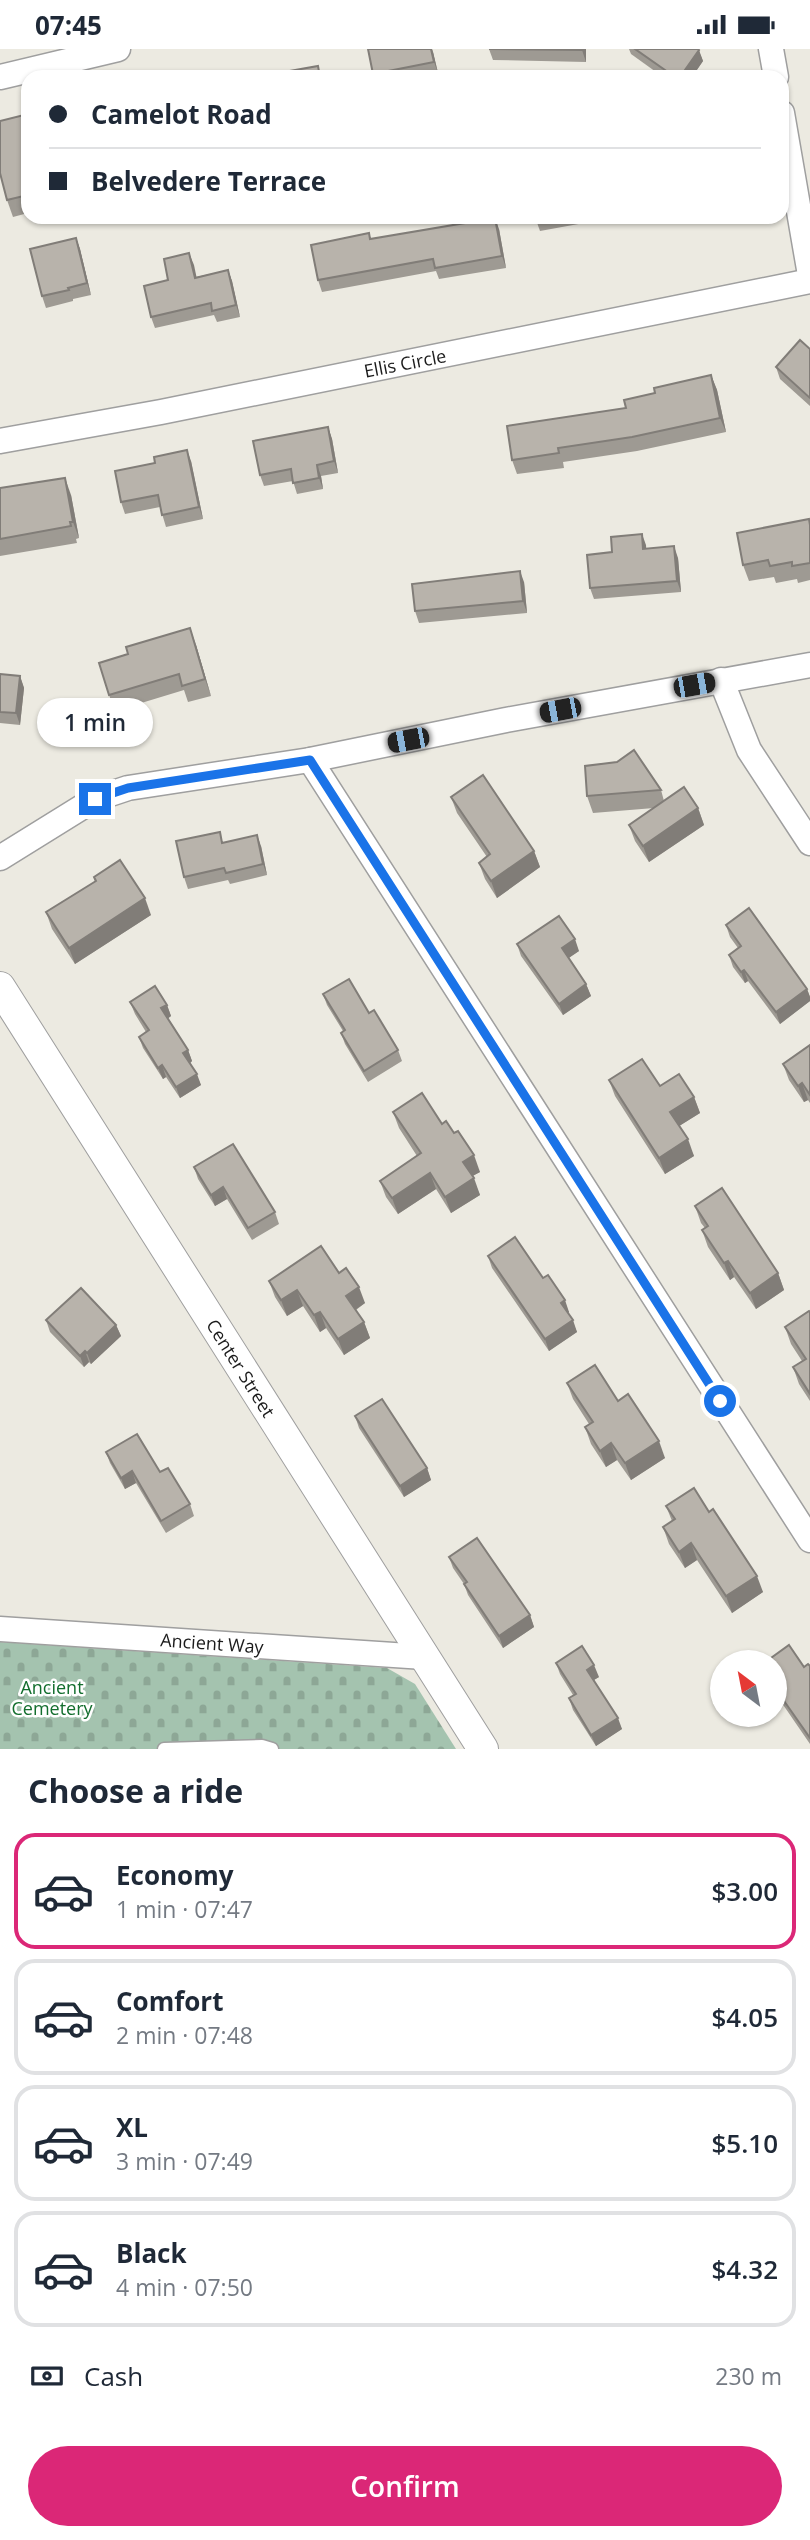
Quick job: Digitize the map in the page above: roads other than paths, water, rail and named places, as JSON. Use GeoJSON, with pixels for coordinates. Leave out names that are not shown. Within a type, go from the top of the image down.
{"type":"FeatureCollection","features":[{"type":"Feature","properties":{"kind":"street"},"geometry":{"type":"LineString","coordinates":[[30,70],[118,49]]}},
{"type":"Feature","properties":{"kind":"street"},"geometry":{"type":"LineString","coordinates":[[771,49],[775,70]]}},
{"type":"Feature","properties":{"kind":"street"},"geometry":{"type":"LineString","coordinates":[[0,77],[21,72]]}},
{"type":"Feature","properties":{"kind":"street"},"geometry":{"type":"LineString","coordinates":[[789,154],[810,275]]}},
{"type":"Feature","properties":{"kind":"street","name":"Ellis Circle"},"geometry":{"type":"LineString","coordinates":[[1,437],[161,412],[810,281]]}},
{"type":"Feature","properties":{"kind":"street"},"geometry":{"type":"LineString","coordinates":[[0,858],[95,799],[128,788],[310,760],[810,664]]}},
{"type":"Feature","properties":{"kind":"street"},"geometry":{"type":"LineString","coordinates":[[721,680],[748,750],[810,843]]}},
{"type":"Feature","properties":{"kind":"street"},"geometry":{"type":"LineString","coordinates":[[310,760],[810,1540]]}},
{"type":"Feature","properties":{"kind":"street","name":"Center Street"},"geometry":{"type":"LineString","coordinates":[[0,987],[483,1749]]}},
{"type":"Feature","properties":{"kind":"street","name":"Ancient Way"},"geometry":{"type":"LineString","coordinates":[[0,1629],[424,1657]]}},
{"type":"Feature","properties":{"kind":"lane"},"geometry":{"type":"LineString","coordinates":[[164,1749],[262,1746],[272,1749]]}},
{"type":"Feature","properties":{"kind":"park label","name":"Ancient Cemetery"},"geometry":{"type":"Point","coordinates":[52,1698]}}]}
